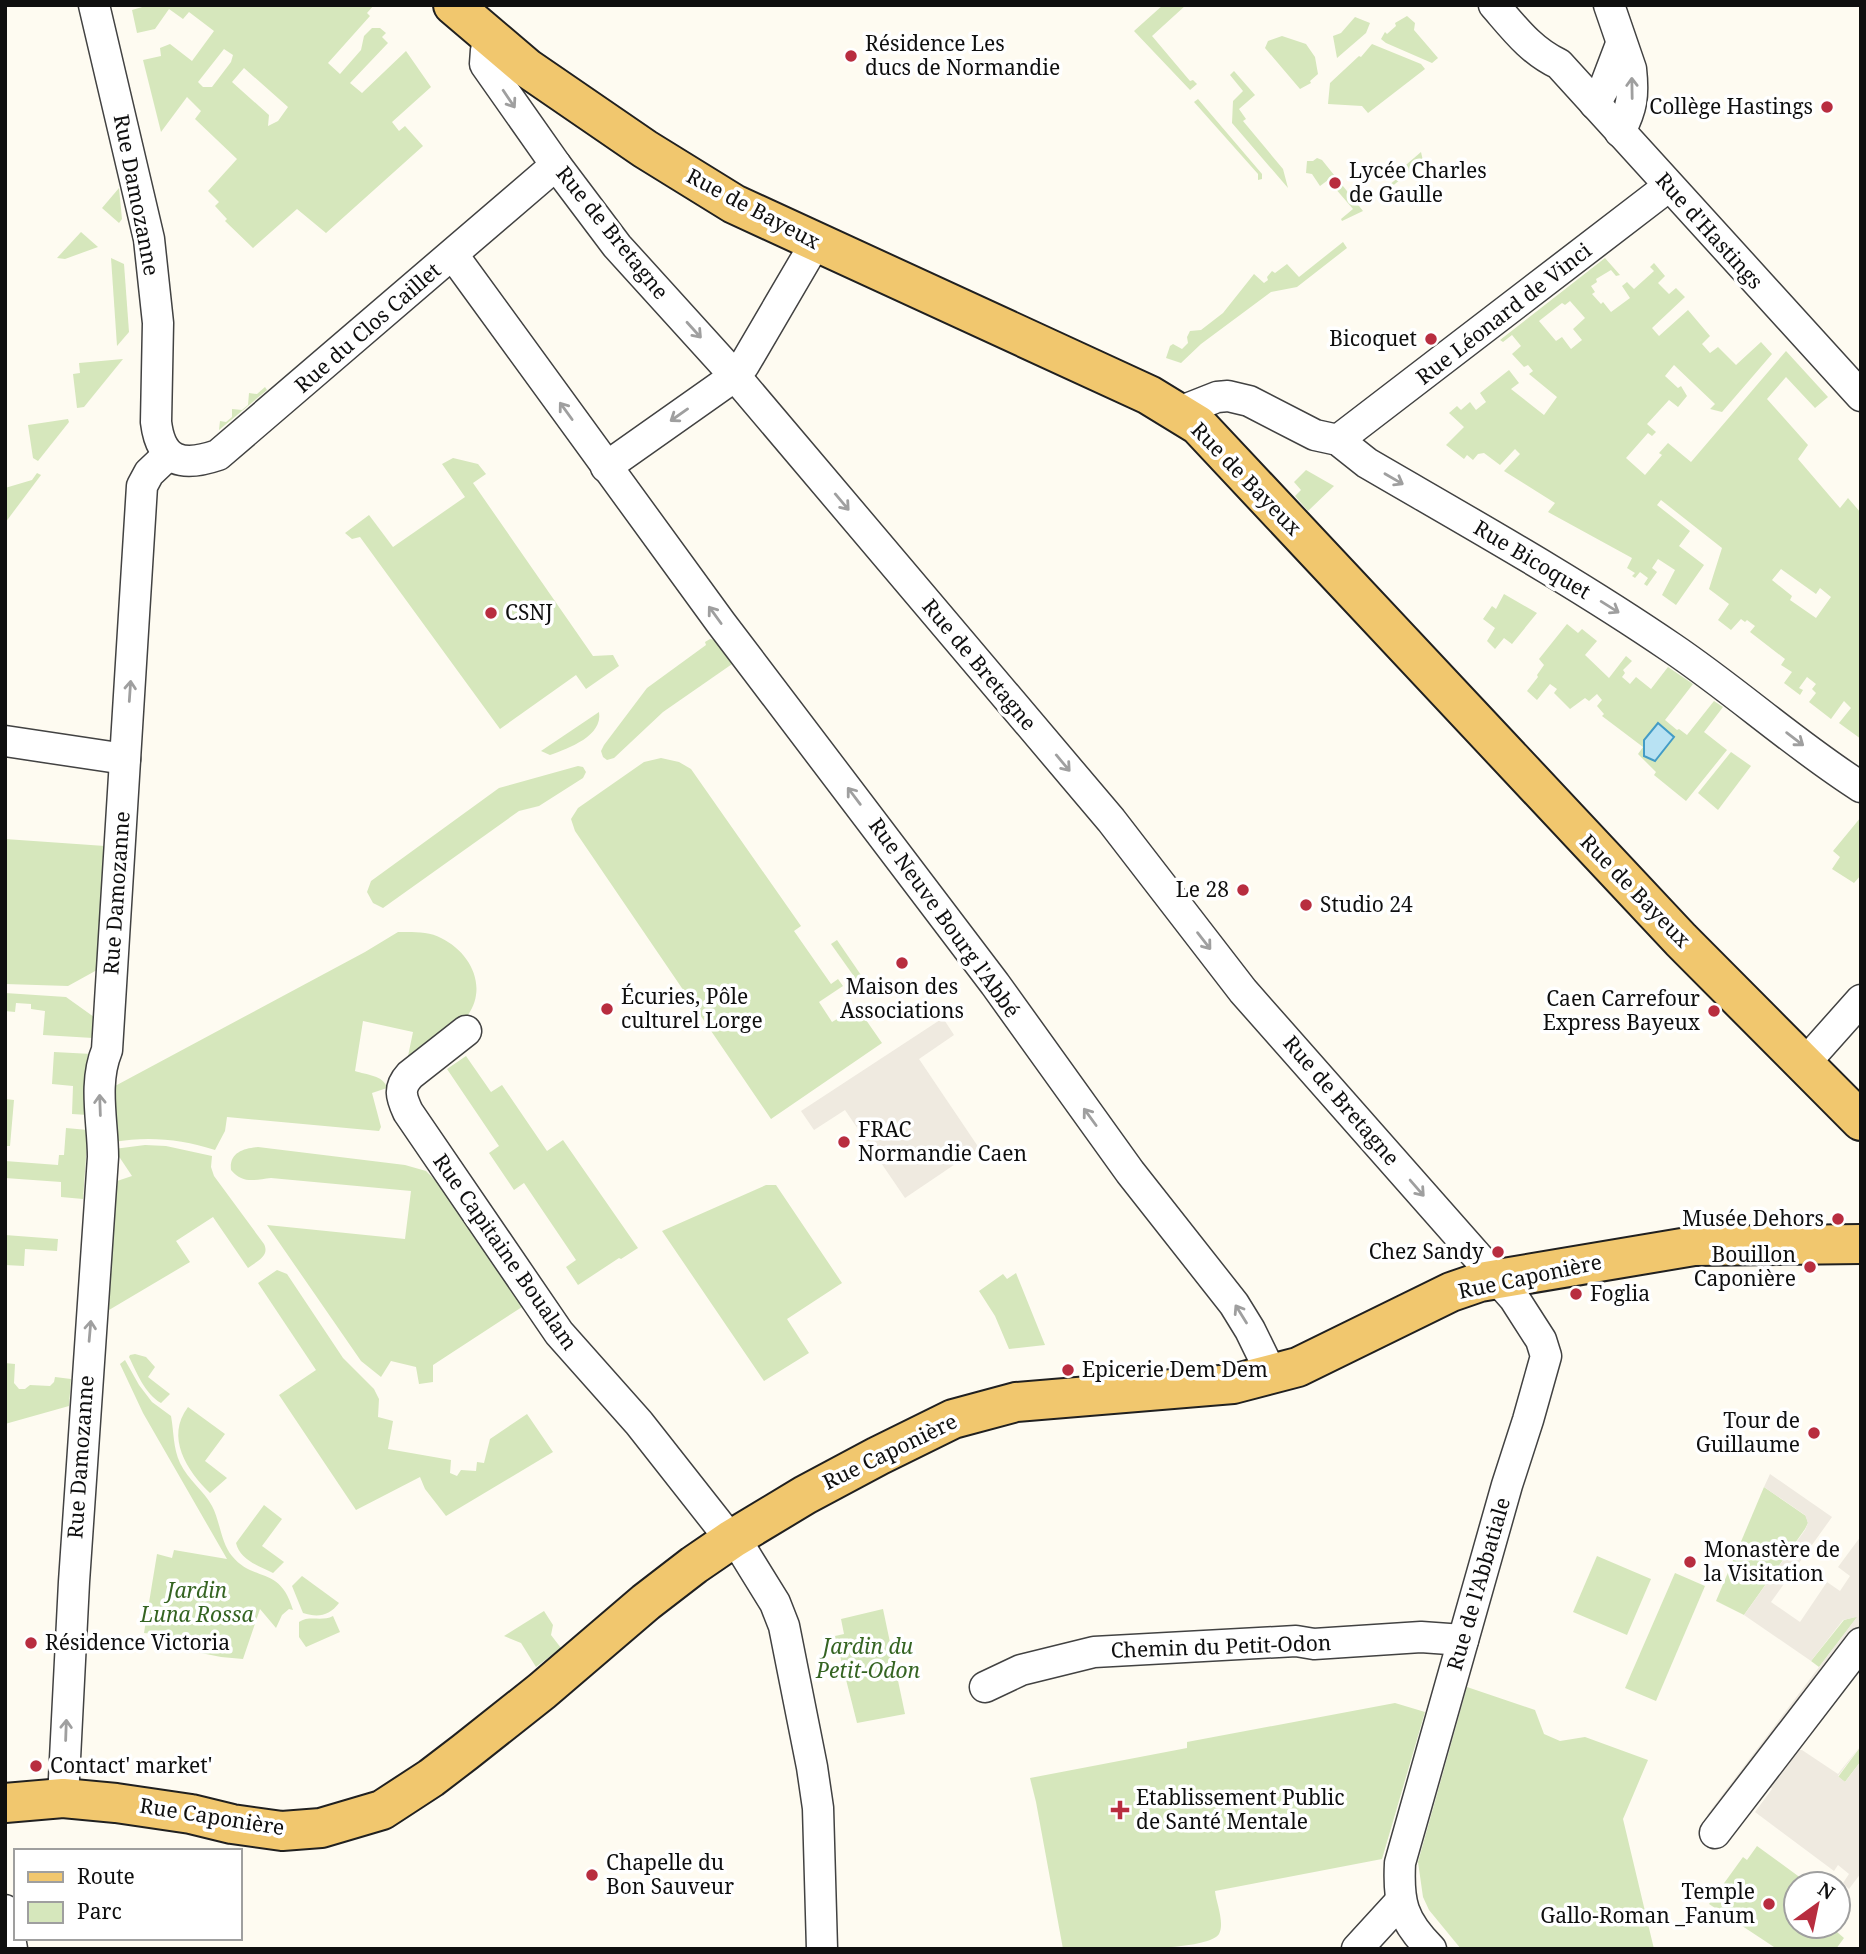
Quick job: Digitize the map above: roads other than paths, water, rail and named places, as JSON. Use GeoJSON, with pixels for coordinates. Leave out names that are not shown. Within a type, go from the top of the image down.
{"type":"FeatureCollection","features":[{"type":"Feature","properties":{"kind":"main road","name":"Rue de Bayeux"},"geometry":{"type":"LineString","coordinates":[[453,5],[527,68],[663,161],[734,204],[1103,373],[1179,412],[1198,425],[1681,940],[1861,1121]]}},
{"type":"Feature","properties":{"kind":"main road","name":"Rue Caponière"},"geometry":{"type":"LineString","coordinates":[[5,1803],[63,1798],[141,1805],[232,1824],[282,1831],[321,1828],[382,1810],[465,1752],[646,1602],[732,1539],[878,1455],[953,1419],[1016,1402],[1233,1384],[1272,1375],[1298,1367],[1451,1292],[1480,1282],[1694,1245],[1861,1244]]}},
{"type":"Feature","properties":{"kind":"street","name":"Rue Damozanne"},"geometry":{"type":"LineString","coordinates":[[63,1798],[74,1581],[103,1157],[100,1086],[107,1050],[142,486],[149,473],[168,455],[157,436],[159,351],[149,239],[94,5]]}},
{"type":"Feature","properties":{"kind":"street","name":"Rue d'Hastings"},"geometry":{"type":"LineString","coordinates":[[1494,5],[1525,41],[1542,56],[1559,64],[1861,396]]}},
{"type":"Feature","properties":{"kind":"street","name":"Rue d'Hastings"},"geometry":{"type":"LineString","coordinates":[[1521,5],[1559,48],[1559,64]]}},
{"type":"Feature","properties":{"kind":"street"},"geometry":{"type":"LineString","coordinates":[[1609,5],[1631,69],[1632,107],[1620,132]]}},
{"type":"Feature","properties":{"kind":"street","name":"Rue de Bretagne"},"geometry":{"type":"LineString","coordinates":[[492,40],[486,50],[485,64],[617,246],[735,376],[1111,820],[1243,991],[1497,1280]]}},
{"type":"Feature","properties":{"kind":"street"},"geometry":{"type":"LineString","coordinates":[[1595,104],[1621,44]]}},
{"type":"Feature","properties":{"kind":"street","name":"Rue du Clos Caillet"},"geometry":{"type":"LineString","coordinates":[[168,455],[184,462],[218,455],[556,165]]}},
{"type":"Feature","properties":{"kind":"street","name":"Rue Léonard de Vinci"},"geometry":{"type":"LineString","coordinates":[[1338,440],[1669,186]]}},
{"type":"Feature","properties":{"kind":"street"},"geometry":{"type":"LineString","coordinates":[[606,467],[735,376],[809,254],[813,242]]}},
{"type":"Feature","properties":{"kind":"street","name":"Rue Neuve Bourg l'Abbé"},"geometry":{"type":"LineString","coordinates":[[453,255],[721,623],[971,952],[1130,1172],[1234,1304],[1251,1330],[1272,1375]]}},
{"type":"Feature","properties":{"kind":"street","name":"Rue Bicoquet"},"geometry":{"type":"LineString","coordinates":[[1179,412],[1216,397],[1228,396],[1249,401],[1315,435],[1338,440],[1367,463],[1629,619],[1717,680],[1861,788]]}},
{"type":"Feature","properties":{"kind":"street"},"geometry":{"type":"LineString","coordinates":[[5,741],[125,759]]}},
{"type":"Feature","properties":{"kind":"street"},"geometry":{"type":"LineString","coordinates":[[1804,1064],[1861,1000]]}},
{"type":"Feature","properties":{"kind":"street","name":"Rue Capitaine Boualam"},"geometry":{"type":"LineString","coordinates":[[466,1031],[403,1082],[401,1098],[408,1112],[559,1333],[635,1417],[732,1539]]}},
{"type":"Feature","properties":{"kind":"street","name":"Rue de l'Abbatiale"},"geometry":{"type":"LineString","coordinates":[[1400,1902],[1400,1863],[1546,1356],[1541,1340],[1514,1298],[1497,1280]]}},
{"type":"Feature","properties":{"kind":"street"},"geometry":{"type":"LineString","coordinates":[[732,1539],[741,1548],[775,1603],[784,1626],[818,1808],[822,1949]]}},
{"type":"Feature","properties":{"kind":"street","name":"Chemin du Petit-Odon"},"geometry":{"type":"LineString","coordinates":[[985,1687],[1021,1670],[1094,1652],[1296,1641],[1314,1644],[1421,1637],[1463,1640]]}},
{"type":"Feature","properties":{"kind":"street"},"geometry":{"type":"LineString","coordinates":[[1715,1833],[1861,1643]]}},
{"type":"Feature","properties":{"kind":"street"},"geometry":{"type":"LineString","coordinates":[[1357,1949],[1400,1902],[1409,1922],[1431,1949]]}},
{"type":"Feature","properties":{"kind":"street"},"geometry":{"type":"LineString","coordinates":[[5,1910],[12,1949]]}},
{"type":"Feature","properties":{"kind":"water"},"geometry":{"type":"Polygon","coordinates":[[[1658,723],[1674,737],[1655,761],[1644,756],[1644,740],[1658,723]]]}},
{"type":"Feature","properties":{"kind":"place","name":"Résidence Les ducs de Normandie"},"geometry":{"type":"Point","coordinates":[851,56]}},
{"type":"Feature","properties":{"kind":"place","name":"Collège Hastings"},"geometry":{"type":"Point","coordinates":[1827,107]}},
{"type":"Feature","properties":{"kind":"place","name":"Lycée Charles de Gaulle"},"geometry":{"type":"Point","coordinates":[1335,183]}},
{"type":"Feature","properties":{"kind":"place","name":"Bicoquet"},"geometry":{"type":"Point","coordinates":[1431,339]}},
{"type":"Feature","properties":{"kind":"place","name":"CSNJ"},"geometry":{"type":"Point","coordinates":[491,613]}},
{"type":"Feature","properties":{"kind":"place","name":"Le 28"},"geometry":{"type":"Point","coordinates":[1243,890]}},
{"type":"Feature","properties":{"kind":"place","name":"Studio 24"},"geometry":{"type":"Point","coordinates":[1306,905]}},
{"type":"Feature","properties":{"kind":"place","name":"Maison des Associations"},"geometry":{"type":"Point","coordinates":[902,963]}},
{"type":"Feature","properties":{"kind":"place","name":"Écuries, Pôle culturel Lorge"},"geometry":{"type":"Point","coordinates":[607,1009]}},
{"type":"Feature","properties":{"kind":"place","name":"Caen Carrefour Express Bayeux"},"geometry":{"type":"Point","coordinates":[1714,1011]}},
{"type":"Feature","properties":{"kind":"place","name":"FRAC Normandie Caen"},"geometry":{"type":"Point","coordinates":[844,1142]}},
{"type":"Feature","properties":{"kind":"place","name":"Musée Dehors"},"geometry":{"type":"Point","coordinates":[1838,1219]}},
{"type":"Feature","properties":{"kind":"place","name":"Chez Sandy"},"geometry":{"type":"Point","coordinates":[1498,1252]}},
{"type":"Feature","properties":{"kind":"place","name":"Bouillon Caponière"},"geometry":{"type":"Point","coordinates":[1810,1267]}},
{"type":"Feature","properties":{"kind":"place","name":"Foglia"},"geometry":{"type":"Point","coordinates":[1576,1294]}},
{"type":"Feature","properties":{"kind":"place","name":"Epicerie Dem Dem"},"geometry":{"type":"Point","coordinates":[1068,1370]}},
{"type":"Feature","properties":{"kind":"place","name":"Tour de Guillaume"},"geometry":{"type":"Point","coordinates":[1814,1433]}},
{"type":"Feature","properties":{"kind":"place","name":"Monastère de la Visitation"},"geometry":{"type":"Point","coordinates":[1690,1562]}},
{"type":"Feature","properties":{"kind":"place","name":"Résidence Victoria"},"geometry":{"type":"Point","coordinates":[31,1643]}},
{"type":"Feature","properties":{"kind":"place","name":"Contact' market'"},"geometry":{"type":"Point","coordinates":[36,1766]}},
{"type":"Feature","properties":{"kind":"place","name":"Etablissement Public de Santé Mentale"},"geometry":{"type":"Point","coordinates":[1120,1810]}},
{"type":"Feature","properties":{"kind":"place","name":"Chapelle du Bon Sauveur"},"geometry":{"type":"Point","coordinates":[592,1875]}},
{"type":"Feature","properties":{"kind":"place","name":"Temple Gallo-Roman _Fanum"},"geometry":{"type":"Point","coordinates":[1769,1904]}},
{"type":"Feature","properties":{"kind":"park label","name":"Jardin Luna Rossa"},"geometry":{"type":"Point","coordinates":[197,1603]}},
{"type":"Feature","properties":{"kind":"park label","name":"Jardin du Petit-Odon"},"geometry":{"type":"Point","coordinates":[868,1659]}}]}
